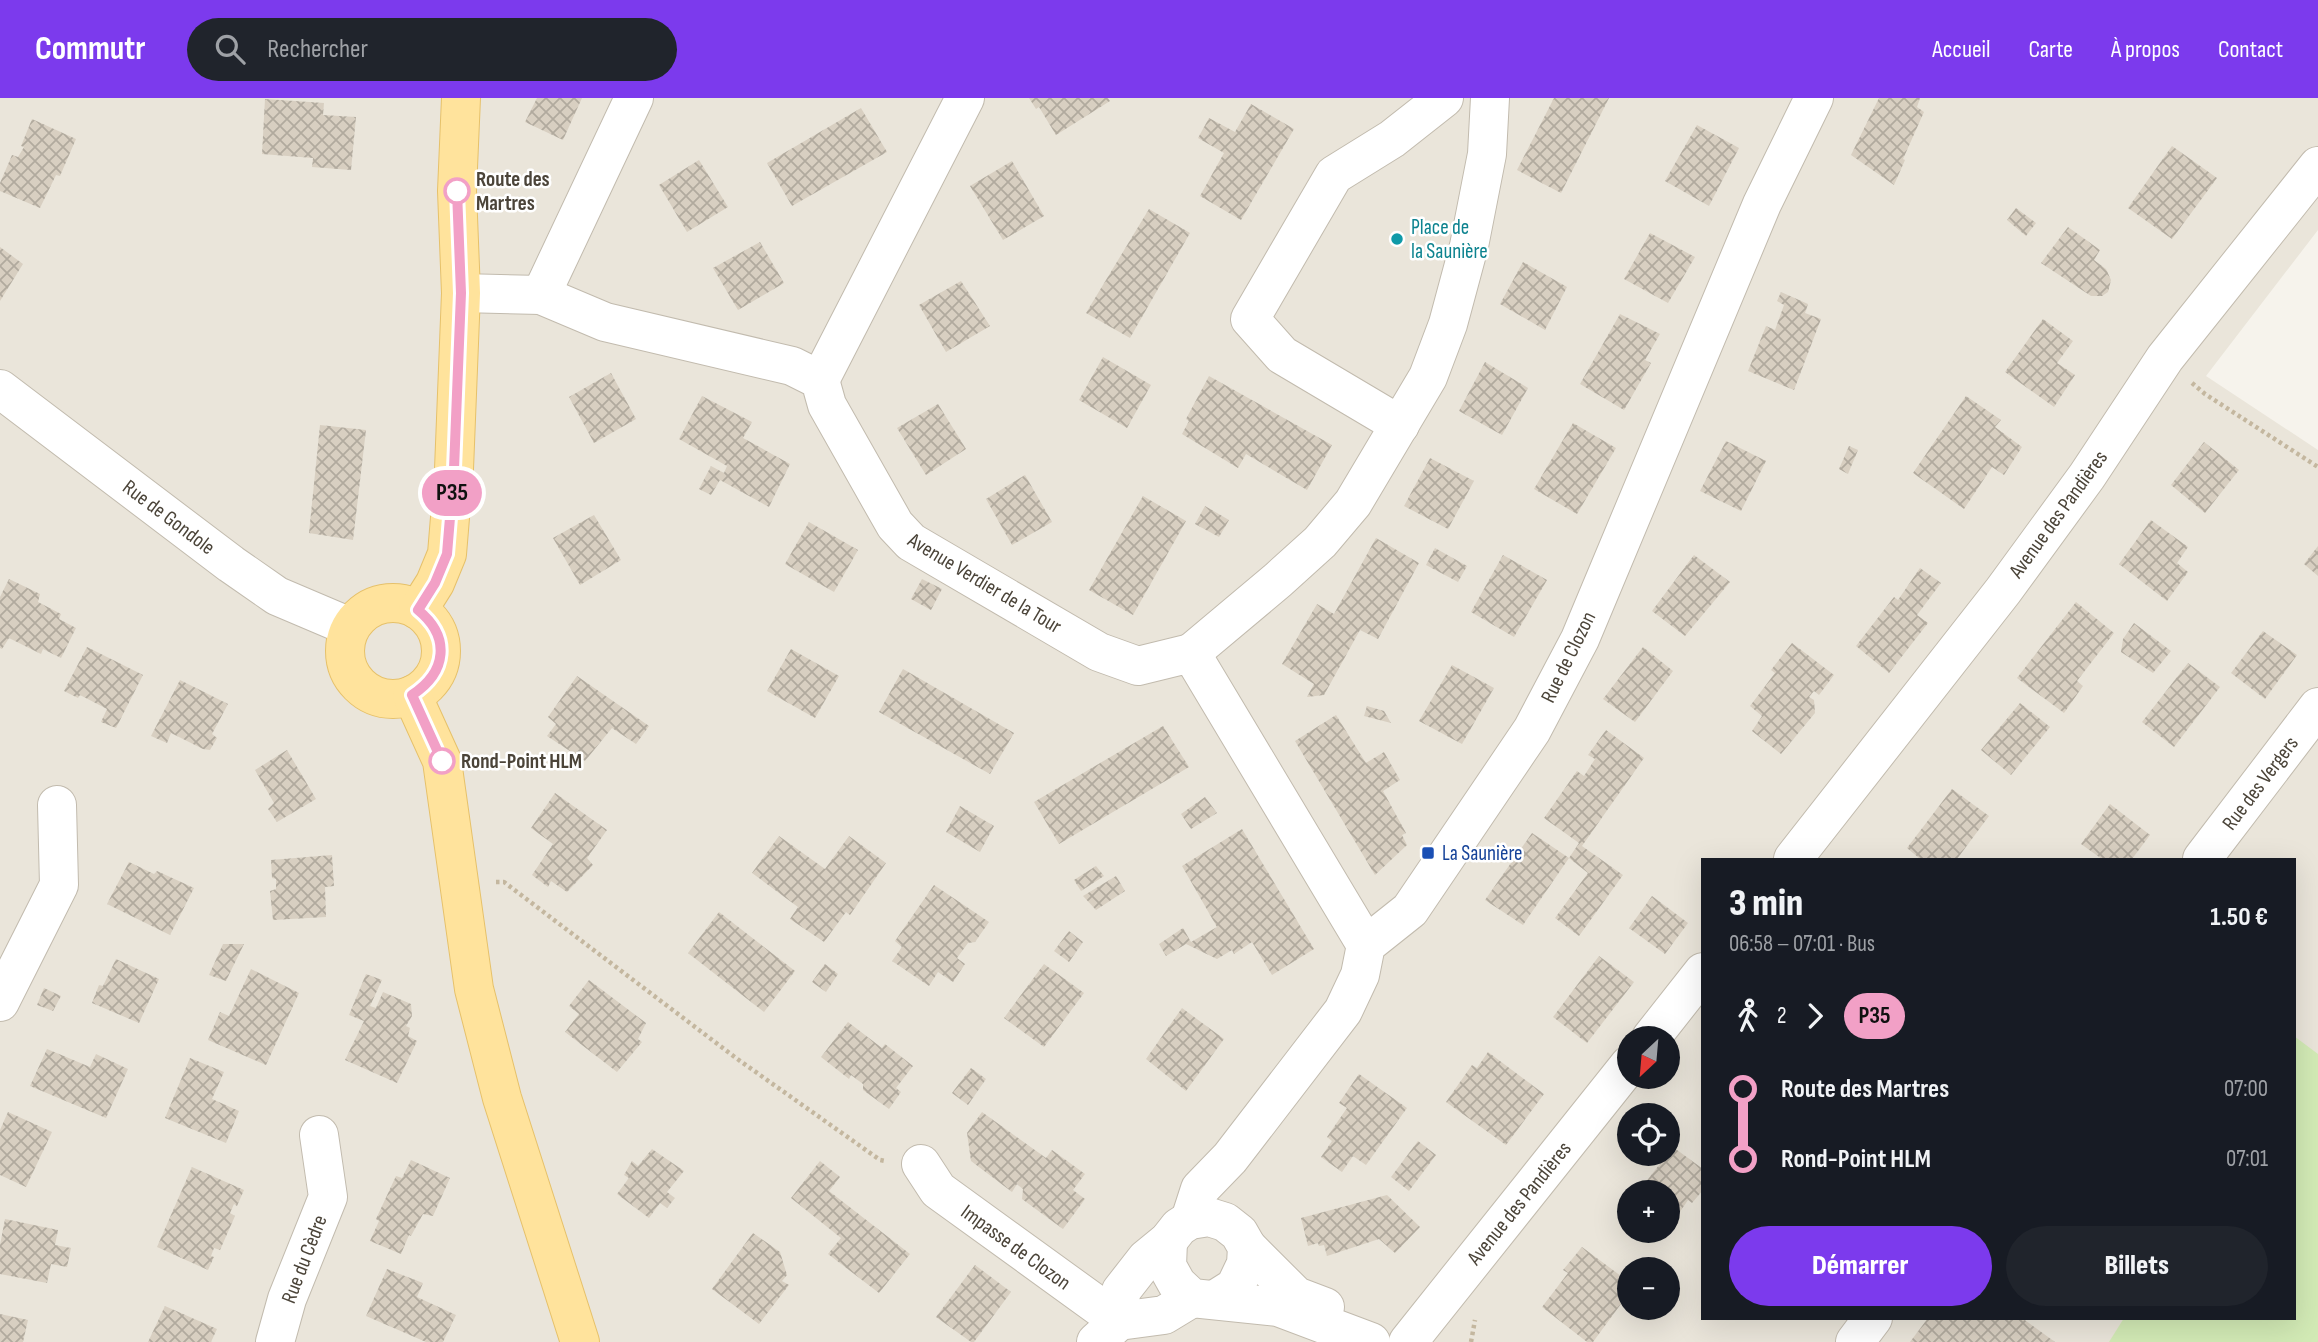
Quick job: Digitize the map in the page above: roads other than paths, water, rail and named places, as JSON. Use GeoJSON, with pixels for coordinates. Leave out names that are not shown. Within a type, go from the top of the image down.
{"type":"FeatureCollection","features":[{"type":"Feature","properties":{"kind":"main road"},"geometry":{"type":"LineString","coordinates":[[418,610],[435,583],[447,554],[454,469],[461,293],[457,191],[461,109]]}},
{"type":"Feature","properties":{"kind":"main road"},"geometry":{"type":"LineString","coordinates":[[404,604],[418,610],[430,620],[441,647],[440,662],[434,675],[425,687],[398,699],[369,693],[348,671],[344,657],[345,641],[350,627],[360,615],[373,606],[404,604]]}},
{"type":"Feature","properties":{"kind":"main road"},"geometry":{"type":"LineString","coordinates":[[412,695],[442,761],[474,989],[502,1098],[580,1342]]}},
{"type":"Feature","properties":{"kind":"street"},"geometry":{"type":"LineString","coordinates":[[541,295],[634,98]]}},
{"type":"Feature","properties":{"kind":"street"},"geometry":{"type":"LineString","coordinates":[[461,293],[541,295],[606,322],[792,366],[820,380],[965,98]]}},
{"type":"Feature","properties":{"kind":"street"},"geometry":{"type":"LineString","coordinates":[[1400,425],[1282,355],[1250,319],[1334,175],[1392,139],[1444,98]]}},
{"type":"Feature","properties":{"kind":"street","name":"Avenue Verdier de la Tour"},"geometry":{"type":"LineString","coordinates":[[820,380],[827,405],[895,525],[911,542],[1099,652],[1138,666],[1191,653],[1320,542],[1353,503],[1427,377],[1448,324],[1469,246],[1487,154],[1490,98]]}},
{"type":"Feature","properties":{"kind":"street","name":"Rue de Clozon"},"geometry":{"type":"LineString","coordinates":[[1366,946],[1410,910],[1532,730],[1580,639],[1762,204],[1814,98]]}},
{"type":"Feature","properties":{"kind":"street","name":"Avenue des Pandières"},"geometry":{"type":"LineString","coordinates":[[1794,858],[2003,591],[2087,477],[2165,358],[2318,166]]}},
{"type":"Feature","properties":{"kind":"street","name":"Rue de Gondole"},"geometry":{"type":"LineString","coordinates":[[0,389],[277,596],[350,627]]}},
{"type":"Feature","properties":{"kind":"street"},"geometry":{"type":"LineString","coordinates":[[1191,653],[1366,946],[1360,975],[1343,1011],[1230,1158],[1200,1189],[1179,1230],[1167,1266],[1177,1284],[1204,1298],[1278,1307],[1371,1342]]}},
{"type":"Feature","properties":{"kind":"street","name":"Rue des Vergers"},"geometry":{"type":"LineString","coordinates":[[2204,858],[2318,707]]}},
{"type":"Feature","properties":{"kind":"street"},"geometry":{"type":"LineString","coordinates":[[0,1002],[59,885],[57,805]]}},
{"type":"Feature","properties":{"kind":"street"},"geometry":{"type":"LineString","coordinates":[[1660,1026],[1701,975]]}},
{"type":"Feature","properties":{"kind":"street","name":"Avenue des Pandières"},"geometry":{"type":"LineString","coordinates":[[1408,1342],[1617,1080]]}},
{"type":"Feature","properties":{"kind":"street","name":"Rue du Cèdre"},"geometry":{"type":"LineString","coordinates":[[275,1342],[287,1299],[328,1197],[319,1135]]}},
{"type":"Feature","properties":{"kind":"street"},"geometry":{"type":"LineString","coordinates":[[1108,1332],[1164,1315],[1236,1287],[1245,1264],[1230,1158]]}},
{"type":"Feature","properties":{"kind":"street","name":"Impasse de Clozon"},"geometry":{"type":"LineString","coordinates":[[921,1164],[938,1190],[1108,1332]]}},
{"type":"Feature","properties":{"kind":"street"},"geometry":{"type":"LineString","coordinates":[[1108,1332],[1121,1291],[1146,1259],[1179,1230],[1209,1217],[1225,1222],[1296,1296],[1365,1323],[1387,1342]]}},
{"type":"Feature","properties":{"kind":"street"},"geometry":{"type":"LineString","coordinates":[[1855,1342],[1872,1320]]}},
{"type":"Feature","properties":{"kind":"place","name":"Route des Martres"},"geometry":{"type":"Point","coordinates":[457,191]}},
{"type":"Feature","properties":{"kind":"place","name":"Place de la Saunière"},"geometry":{"type":"Point","coordinates":[1397,239]}},
{"type":"Feature","properties":{"kind":"place","name":"Rond-Point HLM"},"geometry":{"type":"Point","coordinates":[442,761]}},
{"type":"Feature","properties":{"kind":"place","name":"La Saunière"},"geometry":{"type":"Point","coordinates":[1428,853]}}]}
